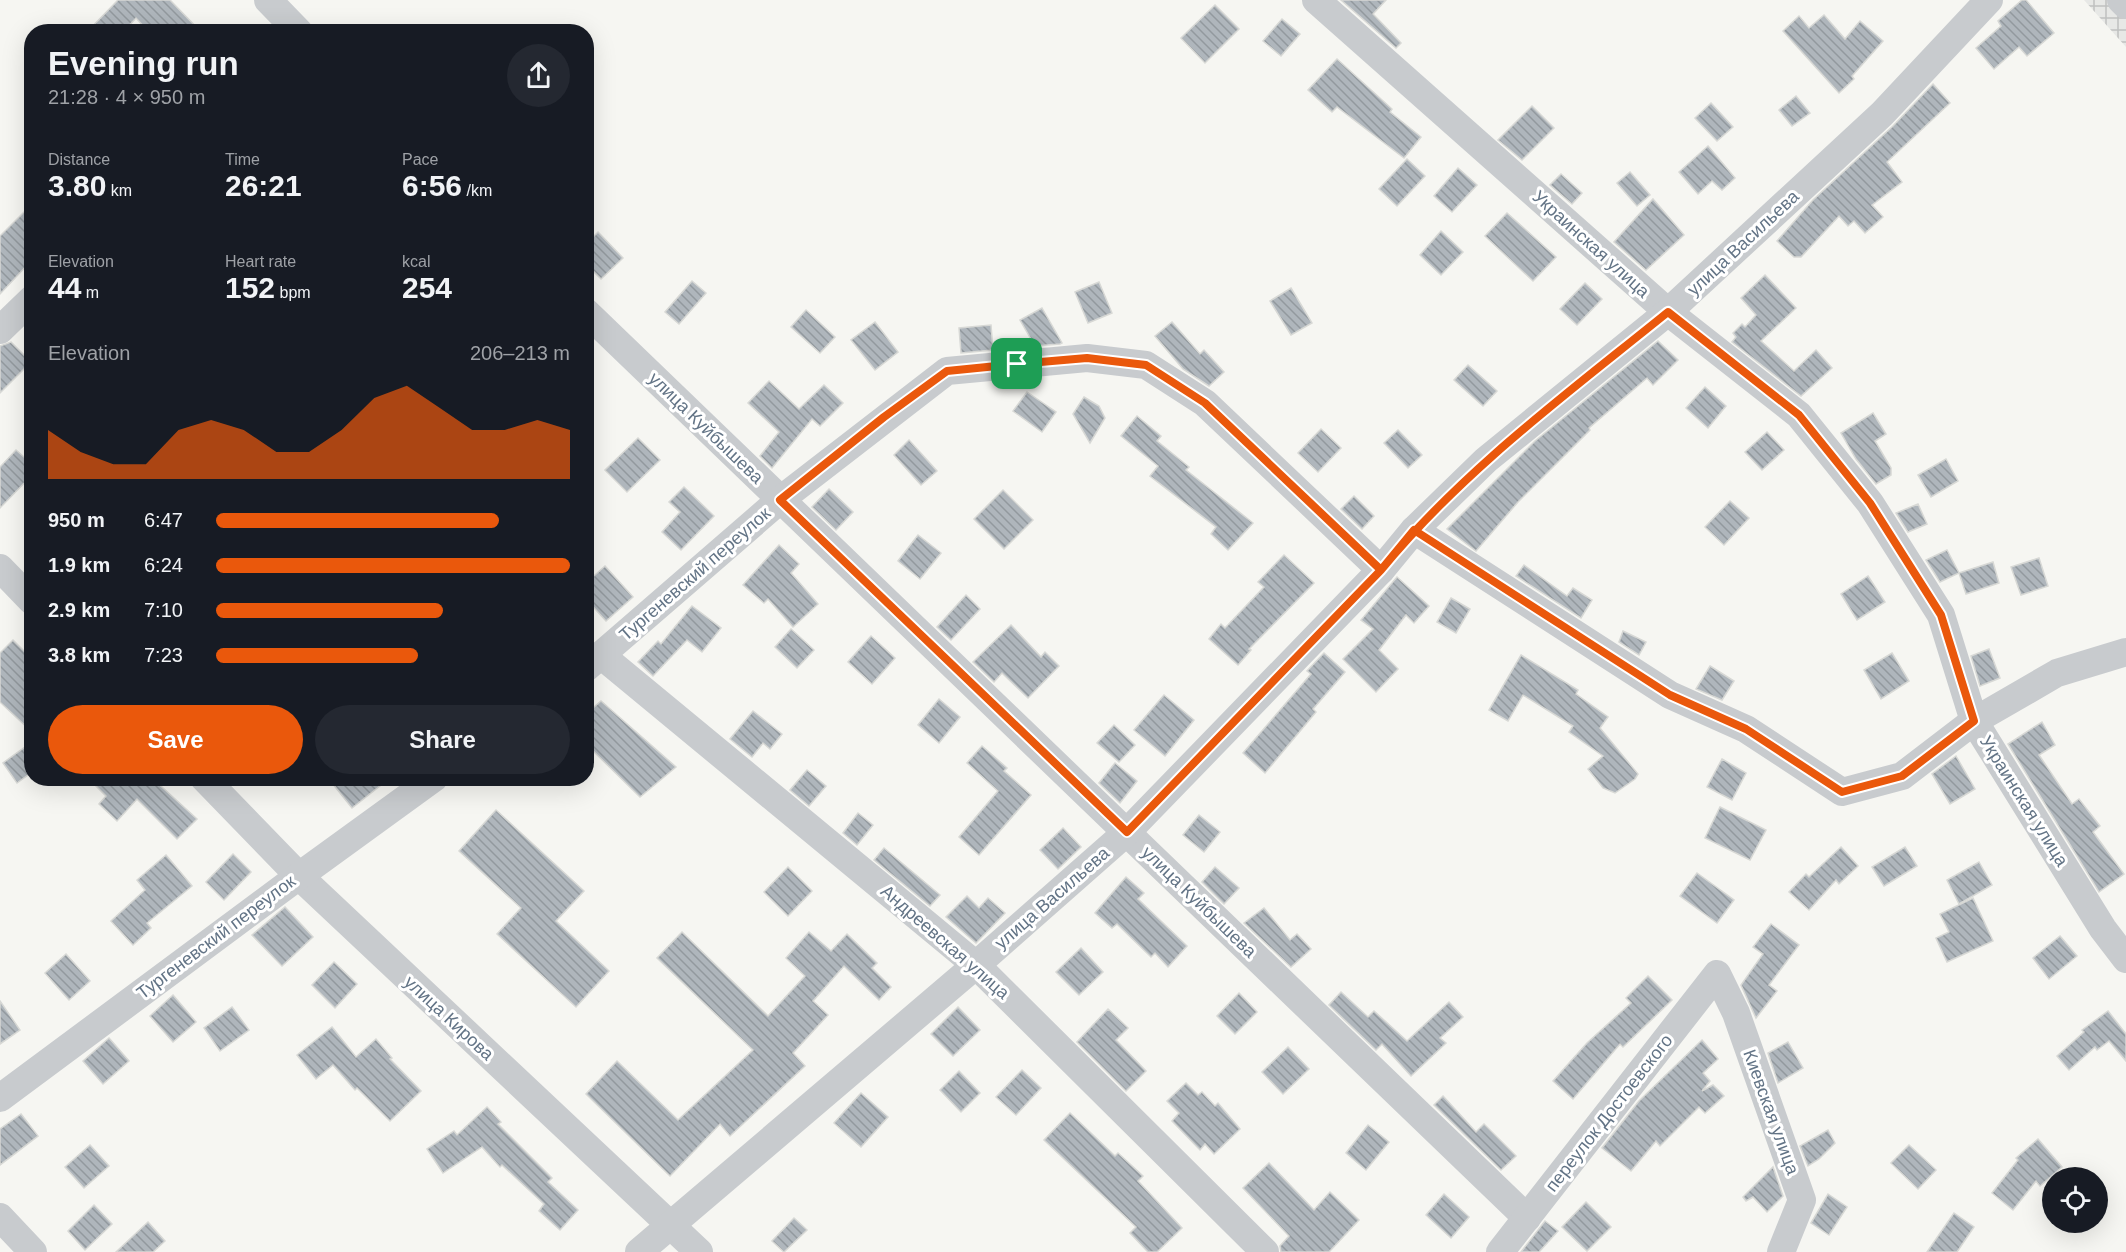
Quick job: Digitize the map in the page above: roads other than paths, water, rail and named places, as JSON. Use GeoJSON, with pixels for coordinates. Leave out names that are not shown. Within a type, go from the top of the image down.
{"type":"FeatureCollection","features":[{"type":"Feature","properties":{"kind":"street"},"geometry":{"type":"LineString","coordinates":[[268,0],[291,24]]}},
{"type":"Feature","properties":{"kind":"street","name":"Украинская улица"},"geometry":{"type":"LineString","coordinates":[[1316,0],[1668,312],[1799,415],[1870,503],[1941,615],[1974,721],[2103,929],[2126,959]]}},
{"type":"Feature","properties":{"kind":"street","name":"улица Васильева"},"geometry":{"type":"LineString","coordinates":[[639,1252],[976,965],[1127,832],[1381,570],[1414,530],[1486,460],[1668,312],[1882,114],[1989,0]]}},
{"type":"Feature","properties":{"kind":"street"},"geometry":{"type":"LineString","coordinates":[[2121,0],[2126,5]]}},
{"type":"Feature","properties":{"kind":"street"},"geometry":{"type":"LineString","coordinates":[[0,330],[24,307]]}},
{"type":"Feature","properties":{"kind":"street","name":"улица Куйбышева"},"geometry":{"type":"LineString","coordinates":[[594,320],[1527,1218]]}},
{"type":"Feature","properties":{"kind":"street","name":"Тургеневский переулок"},"geometry":{"type":"LineString","coordinates":[[594,662],[780,500],[884,417],[947,371],[1087,358],[1146,365],[1205,403],[1381,570]]}},
{"type":"Feature","properties":{"kind":"street"},"geometry":{"type":"LineString","coordinates":[[1414,530],[1670,695],[1746,729],[1842,792],[1902,776],[1974,721],[2057,673],[2126,652]]}},
{"type":"Feature","properties":{"kind":"street"},"geometry":{"type":"LineString","coordinates":[[0,568],[24,593]]}},
{"type":"Feature","properties":{"kind":"street","name":"Андреевская улица"},"geometry":{"type":"LineString","coordinates":[[594,662],[976,965],[1265,1252]]}},
{"type":"Feature","properties":{"kind":"street","name":"улица Кирова"},"geometry":{"type":"LineString","coordinates":[[212,786],[298,876],[699,1252]]}},
{"type":"Feature","properties":{"kind":"street","name":"Тургеневский переулок"},"geometry":{"type":"LineString","coordinates":[[0,1098],[423,786]]}},
{"type":"Feature","properties":{"kind":"street","name":"переулок Достоевского"},"geometry":{"type":"LineString","coordinates":[[1500,1252],[1717,974]]}},
{"type":"Feature","properties":{"kind":"street","name":"Киевская улица"},"geometry":{"type":"LineString","coordinates":[[1717,974],[1736,1013],[1802,1200],[1781,1252]]}},
{"type":"Feature","properties":{"kind":"street"},"geometry":{"type":"LineString","coordinates":[[0,1217],[33,1252]]}}]}
